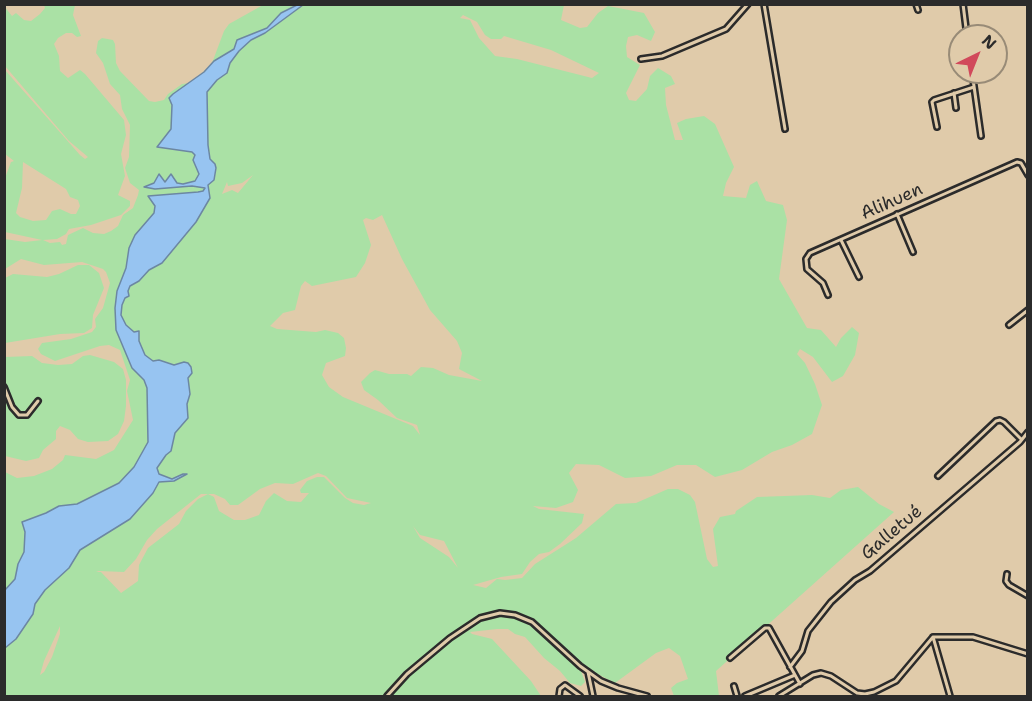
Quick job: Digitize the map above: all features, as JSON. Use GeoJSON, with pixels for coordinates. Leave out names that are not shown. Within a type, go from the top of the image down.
{"type":"FeatureCollection","features":[{"type":"Feature","properties":{"kind":"street"},"geometry":{"type":"LineString","coordinates":[[641,59],[662,56],[726,29],[748,4]]}},
{"type":"Feature","properties":{"kind":"street"},"geometry":{"type":"LineString","coordinates":[[764,4],[785,129]]}},
{"type":"Feature","properties":{"kind":"street"},"geometry":{"type":"LineString","coordinates":[[916,4],[918,10]]}},
{"type":"Feature","properties":{"kind":"street"},"geometry":{"type":"LineString","coordinates":[[963,4],[966,24]]}},
{"type":"Feature","properties":{"kind":"street"},"geometry":{"type":"LineString","coordinates":[[974,84],[981,136]]}},
{"type":"Feature","properties":{"kind":"street"},"geometry":{"type":"LineString","coordinates":[[937,127],[932,102],[974,87]]}},
{"type":"Feature","properties":{"kind":"street"},"geometry":{"type":"LineString","coordinates":[[954,93],[956,108]]}},
{"type":"Feature","properties":{"kind":"street","name":"Alihuen"},"geometry":{"type":"LineString","coordinates":[[828,295],[823,283],[808,271],[806,259],[810,253],[1018,162],[1028,175]]}},
{"type":"Feature","properties":{"kind":"street"},"geometry":{"type":"LineString","coordinates":[[897,214],[913,252]]}},
{"type":"Feature","properties":{"kind":"street"},"geometry":{"type":"LineString","coordinates":[[841,240],[859,277]]}},
{"type":"Feature","properties":{"kind":"street"},"geometry":{"type":"LineString","coordinates":[[1009,325],[1028,310]]}},
{"type":"Feature","properties":{"kind":"street"},"geometry":{"type":"LineString","coordinates":[[4,387],[12,407],[19,415],[27,415],[38,401]]}},
{"type":"Feature","properties":{"kind":"street"},"geometry":{"type":"LineString","coordinates":[[938,477],[1000,420],[1021,439]]}},
{"type":"Feature","properties":{"kind":"street","name":"Galletué"},"geometry":{"type":"LineString","coordinates":[[790,667],[802,651],[808,631],[831,602],[855,580],[870,571],[1028,432]]}},
{"type":"Feature","properties":{"kind":"street"},"geometry":{"type":"LineString","coordinates":[[1007,574],[1006,581],[1009,585],[1028,596]]}},
{"type":"Feature","properties":{"kind":"street"},"geometry":{"type":"LineString","coordinates":[[387,696],[406,674],[450,638],[480,618],[500,613],[515,615],[532,622],[588,672],[612,686],[647,696]]}},
{"type":"Feature","properties":{"kind":"street"},"geometry":{"type":"LineString","coordinates":[[730,658],[765,628],[769,628],[800,684]]}},
{"type":"Feature","properties":{"kind":"street"},"geometry":{"type":"LineString","coordinates":[[933,636],[973,637],[1028,654]]}},
{"type":"Feature","properties":{"kind":"street"},"geometry":{"type":"LineString","coordinates":[[779,696],[813,675],[823,673],[854,692],[871,693],[896,681],[933,636]]}},
{"type":"Feature","properties":{"kind":"street"},"geometry":{"type":"LineString","coordinates":[[933,636],[950,696]]}},
{"type":"Feature","properties":{"kind":"street"},"geometry":{"type":"LineString","coordinates":[[588,672],[593,696]]}},
{"type":"Feature","properties":{"kind":"street"},"geometry":{"type":"LineString","coordinates":[[745,696],[795,675]]}},
{"type":"Feature","properties":{"kind":"street"},"geometry":{"type":"LineString","coordinates":[[559,696],[562,686],[565,685],[580,696]]}},
{"type":"Feature","properties":{"kind":"street"},"geometry":{"type":"LineString","coordinates":[[734,686],[737,696]]}},
{"type":"Feature","properties":{"kind":"green space"},"geometry":{"type":"Polygon","coordinates":[[[44,5],[75,5],[73,15],[81,36],[66,33],[54,44],[59,56],[60,71],[68,78],[80,70],[85,74],[124,120],[126,135],[121,154],[125,176],[118,195],[130,201],[130,206],[121,215],[91,225],[69,229],[66,234],[57,239],[43,240],[50,243],[60,242],[62,245],[66,244],[68,235],[83,228],[93,233],[104,234],[118,226],[123,215],[133,208],[139,190],[130,183],[125,168],[129,157],[130,125],[122,109],[120,95],[110,84],[103,63],[96,53],[98,41],[102,38],[113,40],[116,63],[120,71],[149,101],[155,102],[164,100],[168,94],[182,84],[190,83],[199,77],[212,63],[229,24],[263,5],[564,5],[561,20],[580,28],[587,27],[598,13],[608,6],[644,13],[655,32],[651,41],[637,35],[628,37],[627,57],[640,65],[626,93],[629,100],[636,101],[647,89],[650,76],[658,68],[671,76],[675,84],[665,88],[666,105],[675,140],[683,140],[677,123],[686,119],[704,116],[715,124],[734,167],[726,183],[723,196],[746,198],[750,185],[757,181],[766,201],[783,205],[787,220],[779,279],[807,328],[821,330],[836,347],[852,327],[859,333],[855,355],[843,376],[832,382],[813,357],[800,349],[797,354],[805,363],[822,405],[812,434],[792,445],[772,452],[742,470],[715,477],[696,465],[677,465],[651,476],[625,478],[599,465],[576,464],[569,473],[578,490],[573,502],[556,508],[533,506],[539,509],[584,514],[582,523],[549,552],[539,554],[522,574],[501,577],[473,585],[486,588],[497,579],[522,578],[535,564],[576,538],[616,504],[636,503],[668,489],[678,489],[690,495],[695,502],[707,559],[713,567],[718,566],[713,529],[720,517],[735,514],[757,497],[812,495],[830,498],[841,490],[858,487],[879,504],[894,512],[716,671],[719,696],[674,696],[671,688],[688,679],[680,656],[669,648],[656,653],[615,683],[582,666],[581,671],[585,682],[581,686],[570,683],[525,637],[508,629],[497,629],[470,632],[492,639],[531,681],[541,696],[5,696],[5,472],[17,478],[34,476],[52,469],[63,460],[65,455],[96,459],[114,450],[133,420],[127,391],[130,380],[120,350],[109,345],[100,346],[55,361],[41,354],[38,349],[42,343],[71,339],[92,332],[96,327],[95,319],[103,308],[110,283],[106,272],[82,262],[44,265],[21,259],[5,269],[5,239],[25,242],[42,240],[5,232],[5,178],[11,162],[14,161],[5,154],[5,70],[80,155],[85,159],[88,157],[69,141],[5,66],[4,6],[12,16],[16,13],[24,20],[31,21],[45,8],[44,5]],[[463,15],[460,18],[470,20],[479,38],[495,56],[517,59],[592,78],[599,73],[551,50],[504,36],[501,39],[491,39],[485,35],[477,22],[463,15]],[[23,162],[22,188],[16,213],[20,217],[33,221],[46,220],[52,211],[60,209],[76,214],[80,206],[78,200],[70,197],[66,189],[23,162]],[[253,175],[242,183],[228,186],[227,182],[222,194],[232,190],[238,193],[253,175]],[[382,215],[373,220],[366,218],[363,220],[371,245],[365,263],[356,277],[312,286],[305,281],[301,286],[295,310],[283,313],[270,326],[277,329],[316,332],[325,330],[338,333],[344,338],[345,356],[326,363],[322,375],[329,387],[343,397],[413,426],[420,435],[417,425],[397,418],[364,390],[361,382],[370,373],[375,370],[411,376],[421,367],[482,381],[459,369],[462,353],[457,341],[430,310],[402,259],[382,215]],[[318,473],[293,484],[275,483],[260,489],[238,505],[230,505],[225,499],[208,494],[214,497],[219,511],[234,520],[245,520],[259,515],[266,501],[274,493],[287,501],[301,502],[309,493],[301,493],[300,490],[307,481],[317,477],[324,477],[345,498],[353,503],[364,505],[371,503],[347,498],[326,476],[318,473]],[[201,494],[157,529],[124,572],[99,571],[96,572],[101,572],[121,593],[138,581],[139,565],[148,548],[179,524],[186,511],[198,499],[208,494],[201,494]],[[413,526],[420,538],[449,557],[458,568],[444,541],[420,535],[413,526]],[[60,626],[44,661],[40,675],[52,657],[60,634],[60,626]]]}},
{"type":"Feature","properties":{"kind":"green space"},"geometry":{"type":"Polygon","coordinates":[[[78,265],[89,265],[99,273],[104,288],[93,315],[92,328],[84,333],[60,334],[5,343],[5,278],[13,274],[47,277],[78,265]]]}},
{"type":"Feature","properties":{"kind":"green space"},"geometry":{"type":"Polygon","coordinates":[[[90,355],[114,362],[123,369],[126,380],[126,406],[124,421],[118,434],[108,441],[88,442],[78,439],[70,430],[60,426],[56,431],[56,439],[43,450],[39,458],[26,461],[5,456],[5,357],[32,356],[42,363],[58,365],[72,364],[83,356],[90,355]]]}},
{"type":"Feature","properties":{"kind":"water"},"geometry":{"type":"Polygon","coordinates":[[[297,5],[303,5],[265,33],[251,40],[239,51],[230,63],[227,73],[217,80],[207,92],[208,145],[210,159],[216,168],[214,180],[208,185],[210,198],[196,222],[162,263],[149,270],[139,281],[130,286],[129,296],[125,298],[122,305],[121,315],[126,325],[134,332],[139,331],[139,341],[145,355],[153,361],[159,360],[174,365],[184,362],[191,367],[192,373],[188,378],[190,394],[187,404],[188,418],[175,433],[171,451],[157,468],[159,474],[172,479],[187,474],[174,481],[159,482],[153,493],[130,519],[80,550],[69,568],[45,590],[35,604],[33,614],[16,639],[5,648],[5,590],[15,579],[18,564],[24,552],[25,532],[22,522],[59,506],[77,504],[119,483],[134,467],[148,442],[147,388],[144,380],[132,368],[116,330],[117,291],[135,235],[154,213],[155,206],[148,196],[198,192],[205,188],[192,186],[155,189],[144,187],[154,183],[159,174],[165,182],[171,174],[177,183],[183,184],[195,181],[199,174],[193,160],[195,155],[192,152],[157,147],[171,129],[172,105],[169,98],[204,72],[214,61],[234,49],[237,40],[267,28],[281,13],[297,5]]]}}]}
